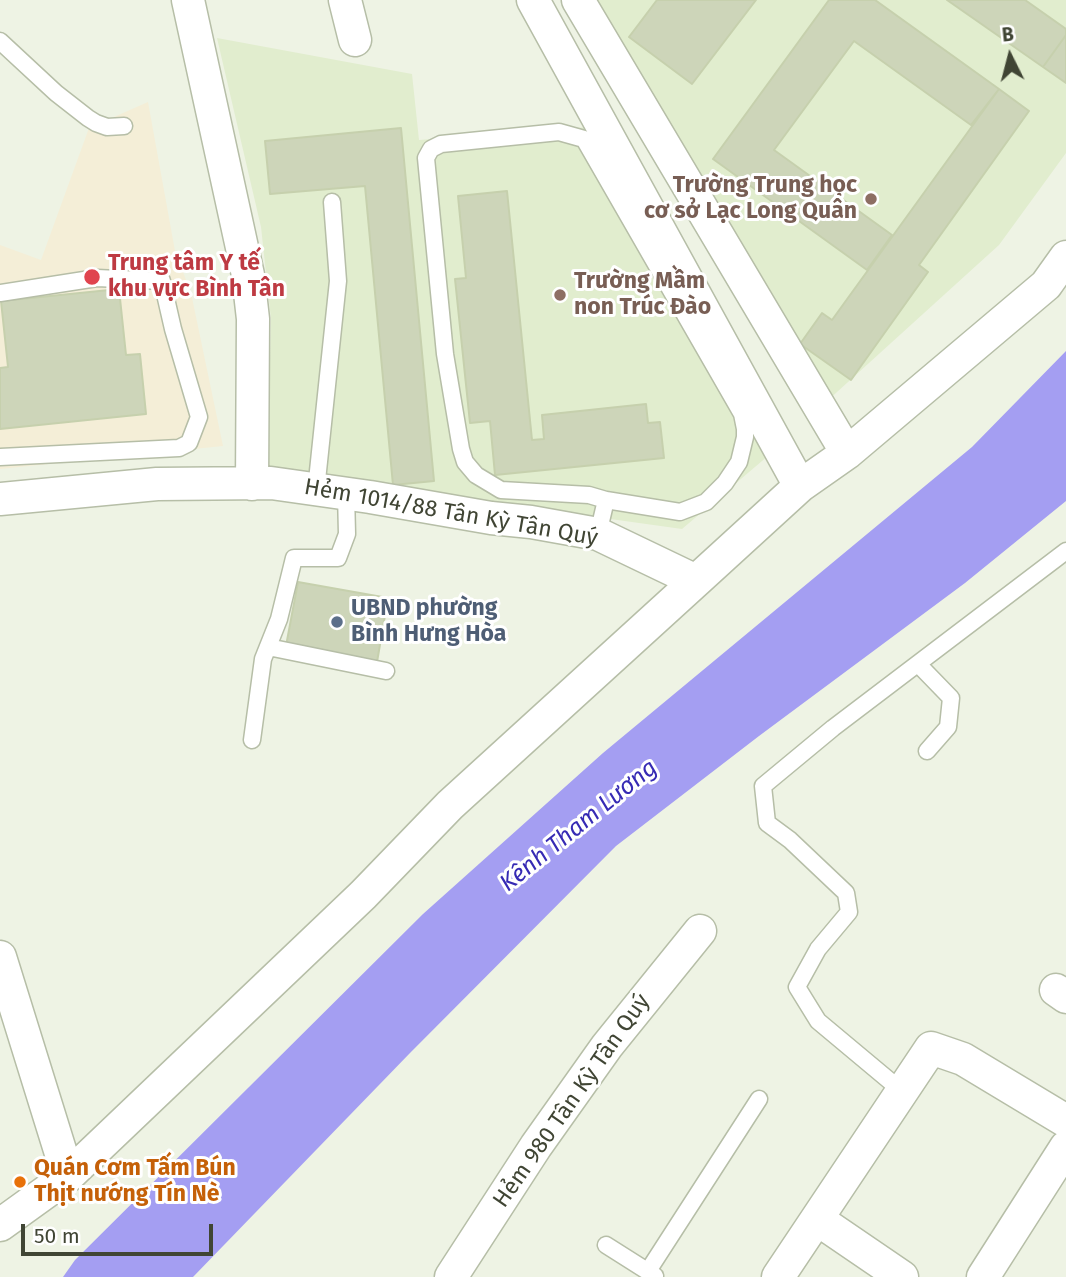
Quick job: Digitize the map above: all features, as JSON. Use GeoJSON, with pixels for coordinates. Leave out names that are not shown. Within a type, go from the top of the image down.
{"type":"FeatureCollection","features":[{"type":"Feature","properties":{"kind":"street"},"geometry":{"type":"LineString","coordinates":[[188,0],[248,275],[253,319],[252,484]]}},
{"type":"Feature","properties":{"kind":"street"},"geometry":{"type":"LineString","coordinates":[[345,0],[355,40]]}},
{"type":"Feature","properties":{"kind":"street"},"geometry":{"type":"LineString","coordinates":[[533,0],[800,486]]}},
{"type":"Feature","properties":{"kind":"street"},"geometry":{"type":"LineString","coordinates":[[579,0],[847,453]]}},
{"type":"Feature","properties":{"kind":"street"},"geometry":{"type":"LineString","coordinates":[[0,1225],[68,1176],[363,895],[450,805],[800,486],[847,453],[1046,285],[1066,257]]}},
{"type":"Feature","properties":{"kind":"street","name":"Hẻm 1014/88 Tân Kỳ Tân Quý"},"geometry":{"type":"LineString","coordinates":[[0,499],[156,484],[271,483],[598,534],[696,581]]}},
{"type":"Feature","properties":{"kind":"street","name":"Hẻm 980 Tân Kỳ Tân Quý"},"geometry":{"type":"LineString","coordinates":[[462,1273],[536,1146],[599,1057],[700,931]]}},
{"type":"Feature","properties":{"kind":"street"},"geometry":{"type":"LineString","coordinates":[[0,957],[68,1176]]}},
{"type":"Feature","properties":{"kind":"street"},"geometry":{"type":"LineString","coordinates":[[778,1277],[931,1048],[963,1059],[1066,1121]]}},
{"type":"Feature","properties":{"kind":"street"},"geometry":{"type":"LineString","coordinates":[[984,1277],[1066,1147]]}},
{"type":"Feature","properties":{"kind":"street"},"geometry":{"type":"LineString","coordinates":[[817,1219],[902,1277]]}},
{"type":"Feature","properties":{"kind":"lane"},"geometry":{"type":"LineString","coordinates":[[0,41],[56,93],[88,118],[107,127],[124,126]]}},
{"type":"Feature","properties":{"kind":"lane"},"geometry":{"type":"LineString","coordinates":[[559,132],[584,139],[742,415],[745,437],[738,462],[725,483],[706,502],[680,512],[606,500],[589,495],[501,490],[476,475],[465,462],[445,354],[426,158],[431,149],[441,144],[559,132]]}},
{"type":"Feature","properties":{"kind":"lane"},"geometry":{"type":"LineString","coordinates":[[252,740],[263,659],[279,619],[294,558],[338,558],[347,534],[331,491],[338,281],[332,202]]}},
{"type":"Feature","properties":{"kind":"lane"},"geometry":{"type":"LineString","coordinates":[[0,293],[97,278],[162,282],[199,417],[190,443],[178,448],[0,457]]}},
{"type":"Feature","properties":{"kind":"lane"},"geometry":{"type":"LineString","coordinates":[[598,534],[606,500]]}},
{"type":"Feature","properties":{"kind":"lane"},"geometry":{"type":"LineString","coordinates":[[902,1092],[818,1021],[797,987],[818,949],[849,912],[846,893],[790,840],[767,823],[763,786],[833,728],[1066,551]]}},
{"type":"Feature","properties":{"kind":"lane"},"geometry":{"type":"LineString","coordinates":[[268,647],[386,671]]}},
{"type":"Feature","properties":{"kind":"lane"},"geometry":{"type":"LineString","coordinates":[[918,664],[951,698],[948,727],[927,751]]}},
{"type":"Feature","properties":{"kind":"lane"},"geometry":{"type":"LineString","coordinates":[[606,1245],[652,1274],[758,1099]]}},
{"type":"Feature","properties":{"kind":"shaded area","name":"Trường Trung học cơ sở Lạc Long Quân"},"geometry":{"type":"Polygon","coordinates":[[[595,0],[1066,0],[1066,153],[999,245],[826,402],[595,0]]]}},
{"type":"Feature","properties":{"kind":"shaded area"},"geometry":{"type":"Polygon","coordinates":[[[217,38],[412,74],[419,140],[589,127],[775,450],[682,529],[267,471],[271,319],[261,227],[217,38]]]}},
{"type":"Feature","properties":{"kind":"shaded area","name":"Trung tâm Y tế khu vực Bình Tân"},"geometry":{"type":"Polygon","coordinates":[[[148,102],[175,251],[191,293],[223,446],[0,469],[0,245],[41,260],[89,128],[148,102]]]}},
{"type":"Feature","properties":{"kind":"water","name":"Kênh Tham Lương"},"geometry":{"type":"Polygon","coordinates":[[[1066,351],[1066,501],[965,583],[616,846],[193,1277],[63,1277],[75,1260],[423,914],[603,753],[972,447],[1066,351]]]}},
{"type":"Feature","properties":{"kind":"building"},"geometry":{"type":"Polygon","coordinates":[[[657,0],[756,0],[692,84],[629,37],[657,0]]]}},
{"type":"Feature","properties":{"kind":"building"},"geometry":{"type":"Polygon","coordinates":[[[829,0],[875,0],[999,89],[971,125],[854,41],[774,150],[892,235],[867,270],[713,159],[829,0]]]}},
{"type":"Feature","properties":{"kind":"building"},"geometry":{"type":"Polygon","coordinates":[[[947,0],[1025,0],[1066,29],[1066,35],[1043,67],[947,0]]]}},
{"type":"Feature","properties":{"kind":"building"},"geometry":{"type":"Polygon","coordinates":[[[1066,35],[1066,83],[1043,67],[1066,35]]]}},
{"type":"Feature","properties":{"kind":"building"},"geometry":{"type":"Polygon","coordinates":[[[999,89],[1029,111],[919,265],[928,272],[851,380],[800,344],[822,313],[832,320],[999,89]]]}},
{"type":"Feature","properties":{"kind":"building"},"geometry":{"type":"Polygon","coordinates":[[[401,128],[434,481],[393,485],[365,186],[270,194],[265,141],[401,128]]]}},
{"type":"Feature","properties":{"kind":"building"},"geometry":{"type":"Polygon","coordinates":[[[507,191],[532,440],[544,439],[542,415],[646,404],[648,423],[660,422],[664,458],[495,475],[490,421],[470,423],[455,279],[466,278],[458,196],[507,191]]]}},
{"type":"Feature","properties":{"kind":"building"},"geometry":{"type":"Polygon","coordinates":[[[119,289],[126,355],[140,354],[146,414],[0,429],[0,368],[8,367],[1,301],[119,289]]]}},
{"type":"Feature","properties":{"kind":"building","name":"UBND phường Bình Hưng Hòa"},"geometry":{"type":"Polygon","coordinates":[[[298,582],[388,598],[377,662],[286,646],[298,582]]]}},
{"type":"Feature","properties":{"kind":"place","name":"Trường Trung học cơ sở Lạc Long Quân"},"geometry":{"type":"Point","coordinates":[871,199]}},
{"type":"Feature","properties":{"kind":"place","name":"Trung tâm Y tế khu vực Bình Tân"},"geometry":{"type":"Point","coordinates":[92,277]}},
{"type":"Feature","properties":{"kind":"place","name":"Trường Mầm non Trúc Đào"},"geometry":{"type":"Point","coordinates":[560,295]}},
{"type":"Feature","properties":{"kind":"place","name":"UBND phường Bình Hưng Hòa"},"geometry":{"type":"Point","coordinates":[337,622]}},
{"type":"Feature","properties":{"kind":"place","name":"Quán Cơm Tấm Bún Thịt nướng Tín Nè"},"geometry":{"type":"Point","coordinates":[20,1182]}}]}
